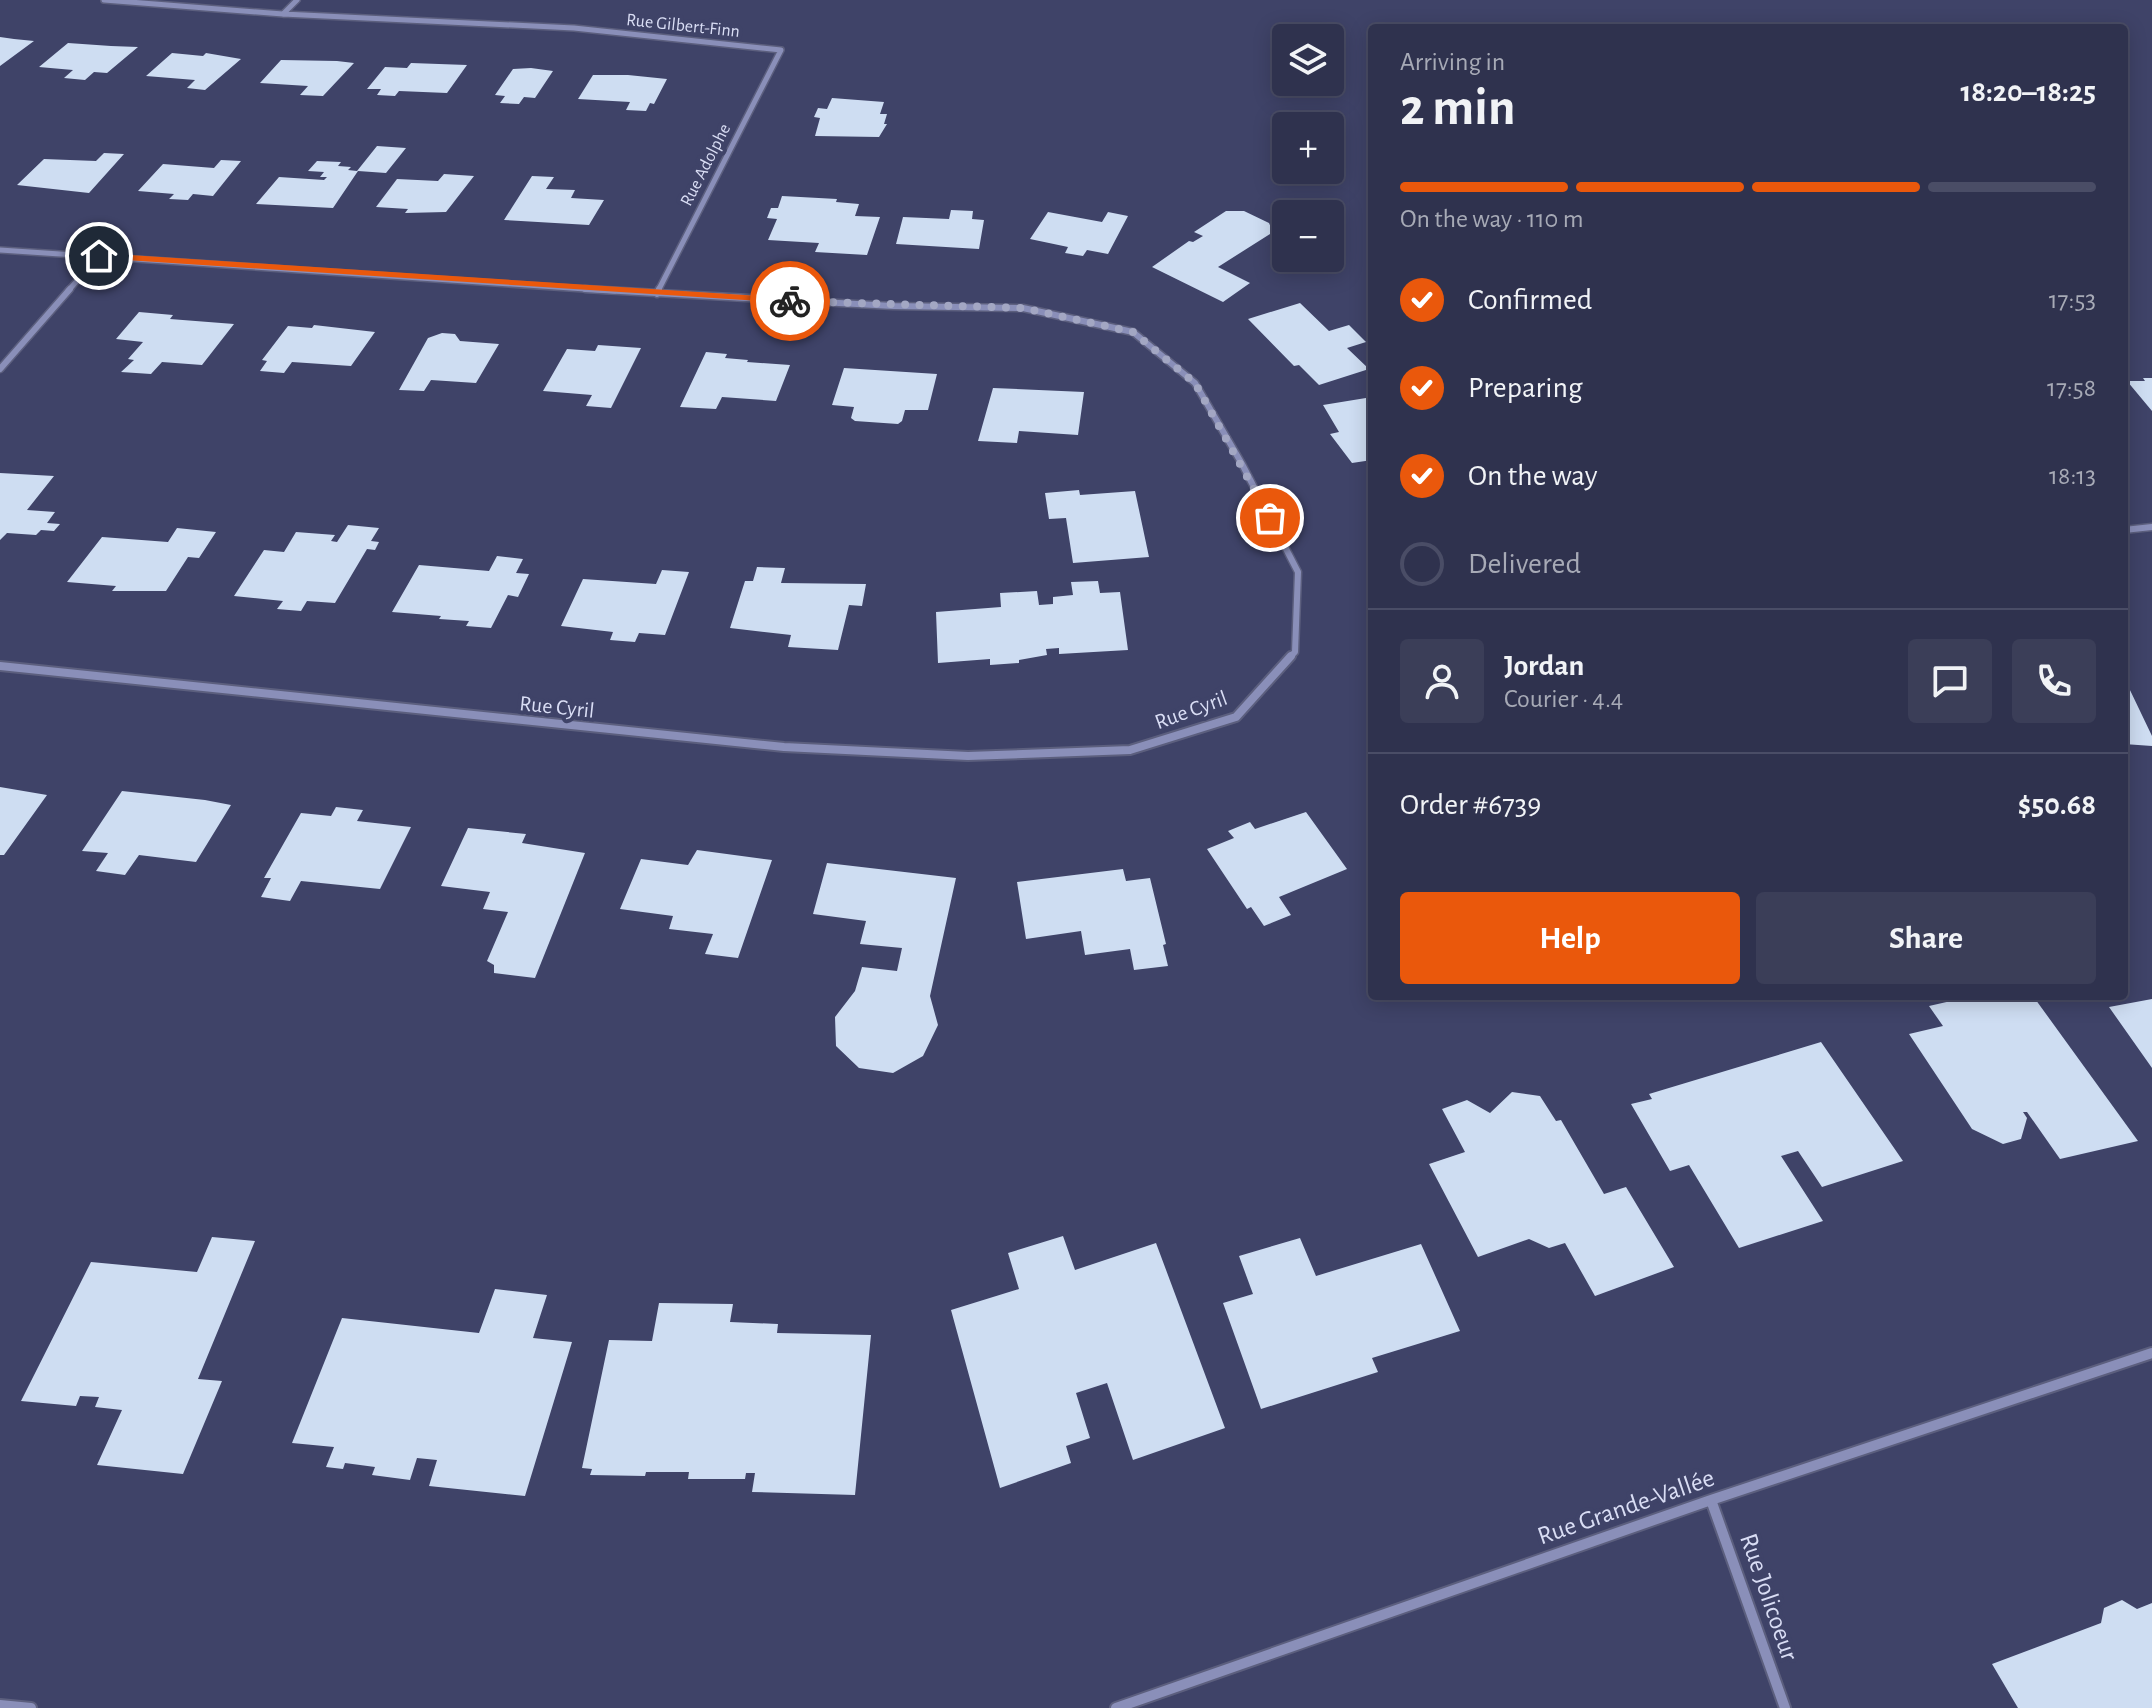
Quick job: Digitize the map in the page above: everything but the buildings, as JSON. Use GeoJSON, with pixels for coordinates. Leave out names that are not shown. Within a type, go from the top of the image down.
{"type":"FeatureCollection","features":[{"type":"Feature","properties":{"kind":"street","name":"Rue Gilbert-Finn"},"geometry":{"type":"LineString","coordinates":[[104,0],[283,14],[574,28],[781,50]]}},
{"type":"Feature","properties":{"kind":"street"},"geometry":{"type":"LineString","coordinates":[[283,14],[297,0]]}},
{"type":"Feature","properties":{"kind":"street","name":"Rue Adolphe"},"geometry":{"type":"LineString","coordinates":[[657,294],[781,50]]}},
{"type":"Feature","properties":{"kind":"street","name":"Rue Cyril"},"geometry":{"type":"LineString","coordinates":[[0,250],[657,294],[893,306],[1023,308],[1133,332],[1195,383],[1242,464],[1298,572],[1295,652],[1236,717],[1130,750],[968,756],[769,746],[0,666]]}},
{"type":"Feature","properties":{"kind":"street"},"geometry":{"type":"LineString","coordinates":[[0,369],[99,256]]}},
{"type":"Feature","properties":{"kind":"street"},"geometry":{"type":"LineString","coordinates":[[2128,530],[2152,527]]}},
{"type":"Feature","properties":{"kind":"street","name":"Rue Grande-Vallée"},"geometry":{"type":"LineString","coordinates":[[1116,1708],[1711,1500],[2152,1353]]}},
{"type":"Feature","properties":{"kind":"street","name":"Rue Jolicoeur"},"geometry":{"type":"LineString","coordinates":[[1711,1500],[1785,1708]]}},
{"type":"Feature","properties":{"kind":"street"},"geometry":{"type":"LineString","coordinates":[[0,1705],[31,1708]]}},
{"type":"Feature","properties":{"kind":"way so far"},"geometry":{"type":"LineString","coordinates":[[790,301],[1023,308],[1133,332],[1195,383],[1270,518]]}},
{"type":"Feature","properties":{"kind":"route"},"geometry":{"type":"LineString","coordinates":[[99,256],[790,301]]}}]}
